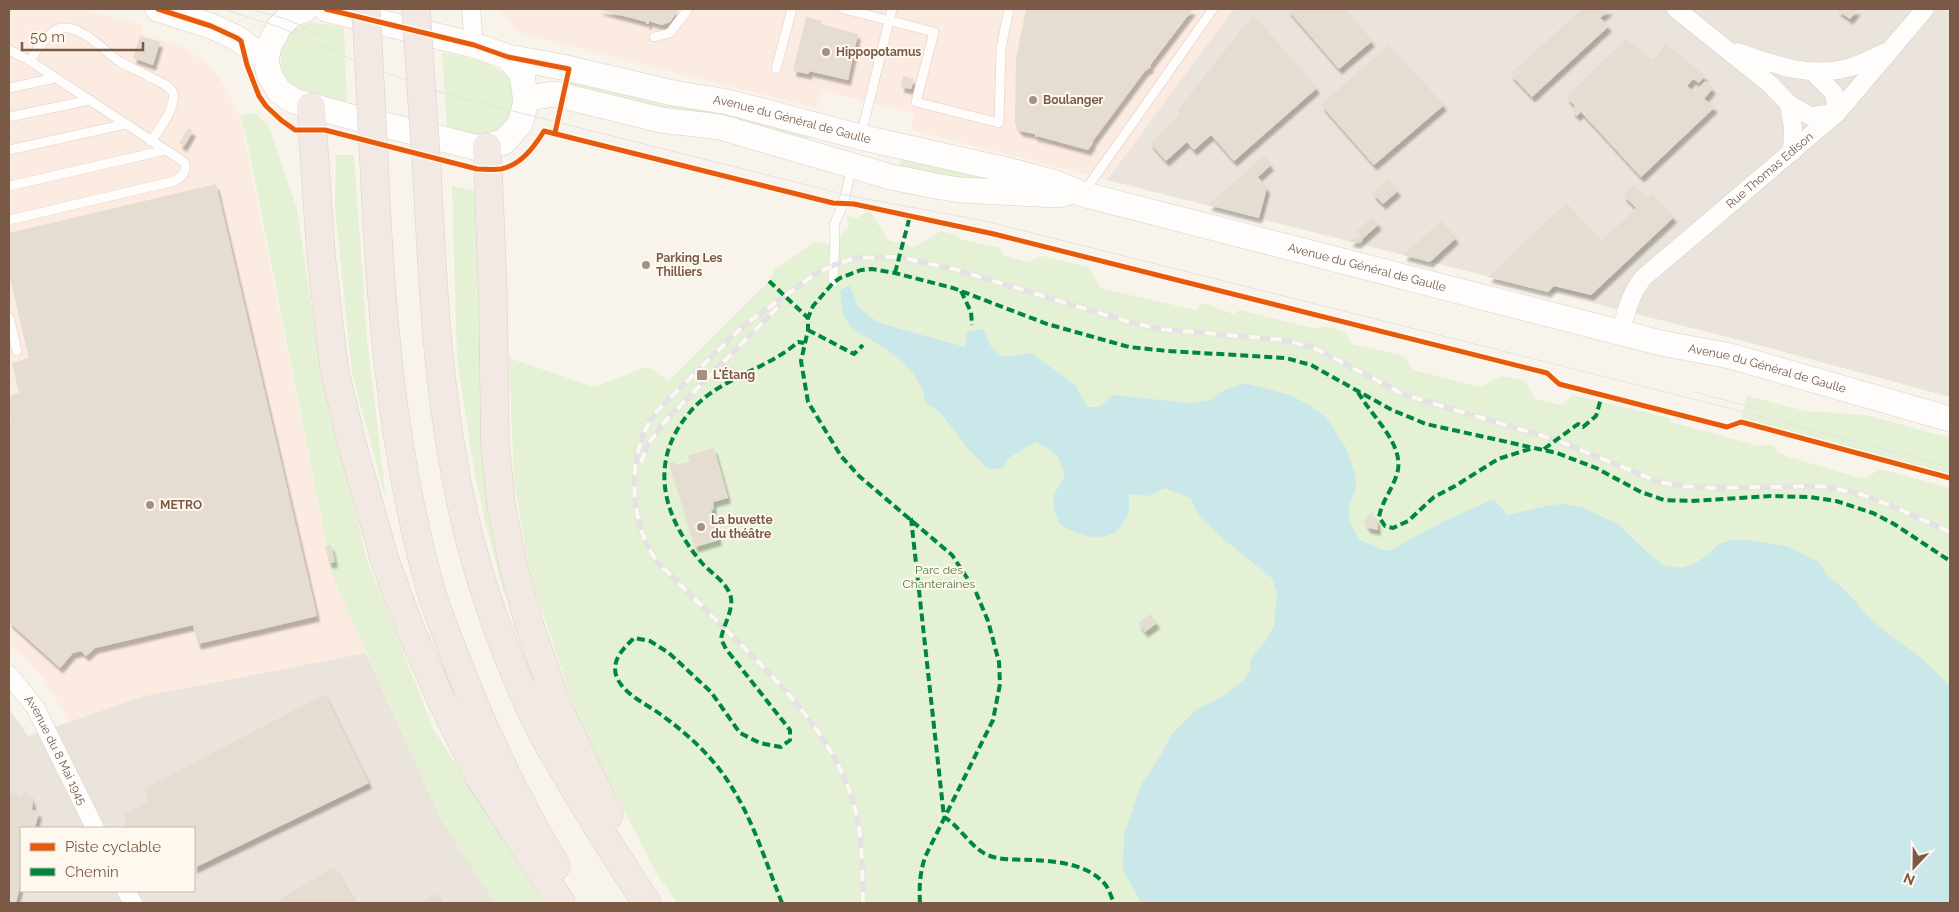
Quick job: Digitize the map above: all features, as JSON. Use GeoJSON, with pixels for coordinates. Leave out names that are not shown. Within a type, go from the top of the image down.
{"type":"FeatureCollection","features":[{"type":"Feature","properties":{"kind":"highway"},"geometry":{"type":"LineString","coordinates":[[366,9],[379,267],[388,368],[405,480],[429,585],[464,682],[500,765],[548,852],[579,903]]}},
{"type":"Feature","properties":{"kind":"highway"},"geometry":{"type":"LineString","coordinates":[[416,9],[435,324],[453,461],[463,510],[479,570],[499,632],[540,728],[608,846],[647,903]]}},
{"type":"Feature","properties":{"kind":"highway"},"geometry":{"type":"LineString","coordinates":[[311,107],[321,255],[334,368],[352,444],[384,558],[409,626],[438,695],[480,778],[560,903]]}},
{"type":"Feature","properties":{"kind":"highway"},"geometry":{"type":"LineString","coordinates":[[488,147],[493,295],[494,443],[501,504],[513,565],[528,624],[559,710],[610,816],[608,846]]}},
{"type":"Feature","properties":{"kind":"main road"},"geometry":{"type":"LineString","coordinates":[[158,9],[211,26],[237,38],[266,60]]}},
{"type":"Feature","properties":{"kind":"main road"},"geometry":{"type":"LineString","coordinates":[[305,9],[292,15],[279,27],[269,46],[266,60],[269,74],[279,91],[294,101],[311,107],[456,143],[479,148],[488,147],[504,142],[520,124],[526,98],[522,74],[508,57]]}},
{"type":"Feature","properties":{"kind":"main road","name":"Avenue du Général de Gaulle"},"geometry":{"type":"LineString","coordinates":[[326,9],[474,45],[508,57],[562,67],[673,93],[728,102],[860,137],[1012,171],[1053,182],[1078,193],[1661,343],[1746,377],[1818,396],[1872,398],[1950,419]]}},
{"type":"Feature","properties":{"kind":"main road","name":"Avenue du Général de Gaulle"},"geometry":{"type":"LineString","coordinates":[[526,98],[555,94],[661,120],[720,127],[891,177],[961,190],[1057,196],[1078,193]]}},
{"type":"Feature","properties":{"kind":"main road"},"geometry":{"type":"LineString","coordinates":[[853,166],[860,137]]}},
{"type":"Feature","properties":{"kind":"street"},"geometry":{"type":"LineString","coordinates":[[471,9],[474,45]]}},
{"type":"Feature","properties":{"kind":"street"},"geometry":{"type":"LineString","coordinates":[[1676,9],[1771,85],[1789,104],[1810,116],[1837,113],[1834,93],[1812,72]]}},
{"type":"Feature","properties":{"kind":"street","name":"Rue Thomas Edison"},"geometry":{"type":"LineString","coordinates":[[1621,332],[1627,305],[1634,289],[1643,278],[1837,113],[1925,9]]}},
{"type":"Feature","properties":{"kind":"street"},"geometry":{"type":"LineString","coordinates":[[1728,49],[1782,67],[1812,72],[1850,68],[1891,50]]}},
{"type":"Feature","properties":{"kind":"street"},"geometry":{"type":"LineString","coordinates":[[1789,104],[1793,128],[1792,152]]}},
{"type":"Feature","properties":{"kind":"street","name":"Avenue du 8 Mai 1945"},"geometry":{"type":"LineString","coordinates":[[9,675],[35,707],[95,827]]}},
{"type":"Feature","properties":{"kind":"street"},"geometry":{"type":"LineString","coordinates":[[127,892],[133,903]]}},
{"type":"Feature","properties":{"kind":"lane"},"geometry":{"type":"LineString","coordinates":[[654,37],[670,33],[688,9]]}},
{"type":"Feature","properties":{"kind":"lane"},"geometry":{"type":"LineString","coordinates":[[776,69],[792,9]]}},
{"type":"Feature","properties":{"kind":"lane"},"geometry":{"type":"LineString","coordinates":[[844,9],[855,10],[934,32],[916,102],[999,123],[1001,48],[1009,9]]}},
{"type":"Feature","properties":{"kind":"lane"},"geometry":{"type":"LineString","coordinates":[[860,137],[892,9]]}},
{"type":"Feature","properties":{"kind":"lane"},"geometry":{"type":"LineString","coordinates":[[1078,193],[1213,9]]}},
{"type":"Feature","properties":{"kind":"lane"},"geometry":{"type":"LineString","coordinates":[[30,61],[38,48],[55,31],[62,28],[85,34],[120,61],[164,85],[173,94],[172,106],[151,141]]}},
{"type":"Feature","properties":{"kind":"lane"},"geometry":{"type":"LineString","coordinates":[[9,50],[30,61],[184,162],[185,171],[183,176],[176,181],[9,220]]}},
{"type":"Feature","properties":{"kind":"lane"},"geometry":{"type":"LineString","coordinates":[[9,88],[55,78]]}},
{"type":"Feature","properties":{"kind":"lane"},"geometry":{"type":"LineString","coordinates":[[9,117],[90,100]]}},
{"type":"Feature","properties":{"kind":"lane"},"geometry":{"type":"LineString","coordinates":[[9,150],[126,124]]}},
{"type":"Feature","properties":{"kind":"lane"},"geometry":{"type":"LineString","coordinates":[[9,186],[166,150]]}},
{"type":"Feature","properties":{"kind":"lane"},"geometry":{"type":"LineString","coordinates":[[833,284],[836,235],[834,225],[843,204],[853,166]]}},
{"type":"Feature","properties":{"kind":"lane"},"geometry":{"type":"LineString","coordinates":[[9,318],[17,351]]}},
{"type":"Feature","properties":{"kind":"shaded area"},"geometry":{"type":"Polygon","coordinates":[[[9,9],[82,9],[144,25],[141,34],[180,46],[197,56],[212,68],[226,89],[240,116],[333,578],[366,653],[145,696],[69,722],[46,682],[23,656],[9,644],[9,9]]]}},
{"type":"Feature","properties":{"kind":"shaded area"},"geometry":{"type":"Polygon","coordinates":[[[499,9],[1234,9],[1107,180],[911,130],[914,113],[822,90],[817,108],[519,33],[499,9]]]}},
{"type":"Feature","properties":{"kind":"shaded area"},"geometry":{"type":"Polygon","coordinates":[[[1234,9],[1950,9],[1950,397],[1755,344],[1107,180],[1234,9]]]}},
{"type":"Feature","properties":{"kind":"shaded area"},"geometry":{"type":"Polygon","coordinates":[[[366,653],[441,819],[495,903],[9,903],[9,708],[28,736],[145,696],[366,653]]]}},
{"type":"Feature","properties":{"kind":"green space"},"geometry":{"type":"Polygon","coordinates":[[[310,22],[344,27],[347,104],[298,91],[291,86],[282,71],[281,54],[287,37],[297,28],[310,22]]]}},
{"type":"Feature","properties":{"kind":"green space"},"geometry":{"type":"Polygon","coordinates":[[[442,52],[485,63],[501,71],[507,77],[512,85],[514,103],[508,120],[502,127],[494,132],[485,134],[466,133],[447,128],[442,52]]]}},
{"type":"Feature","properties":{"kind":"green space"},"geometry":{"type":"Polygon","coordinates":[[[568,78],[739,114],[811,133],[808,142],[566,87],[568,78]]]}},
{"type":"Feature","properties":{"kind":"green space"},"geometry":{"type":"Polygon","coordinates":[[[255,113],[269,127],[297,209],[321,371],[367,560],[434,730],[543,903],[495,903],[441,819],[333,578],[246,135],[240,116],[255,113]]]}},
{"type":"Feature","properties":{"kind":"green space"},"geometry":{"type":"Polygon","coordinates":[[[336,155],[354,155],[367,339],[386,500],[352,373],[335,207],[336,155]]]}},
{"type":"Feature","properties":{"kind":"green space"},"geometry":{"type":"Polygon","coordinates":[[[902,156],[1059,189],[898,171],[902,156]]]}},
{"type":"Feature","properties":{"kind":"green space"},"geometry":{"type":"Polygon","coordinates":[[[452,186],[476,191],[511,593],[504,594],[474,469],[457,359],[452,186]]]}},
{"type":"Feature","properties":{"kind":"green space","name":"Parc des Chanteraines"},"geometry":{"type":"Polygon","coordinates":[[[867,212],[871,213],[888,240],[914,247],[941,231],[957,235],[960,239],[1000,248],[1003,255],[1027,262],[1042,256],[1088,267],[1103,289],[1196,310],[1204,303],[1233,314],[1240,310],[1317,329],[1324,326],[1345,332],[1352,344],[1404,356],[1413,370],[1480,387],[1502,376],[1525,381],[1535,399],[1561,405],[1573,395],[1669,418],[1671,422],[1759,446],[1767,444],[1774,446],[1778,453],[1857,477],[1866,478],[1880,469],[1950,488],[1950,903],[677,903],[655,871],[581,726],[531,579],[514,481],[509,358],[595,387],[643,368],[652,369],[669,381],[771,279],[774,270],[815,242],[831,245],[849,226],[846,215],[857,218],[867,212]]]}},
{"type":"Feature","properties":{"kind":"green space"},"geometry":{"type":"Polygon","coordinates":[[[1747,396],[1806,411],[1866,415],[1950,438],[1950,474],[1741,418],[1747,396]]]}},
{"type":"Feature","properties":{"kind":"water"},"geometry":{"type":"Polygon","coordinates":[[[850,286],[859,308],[879,323],[965,347],[967,332],[983,329],[991,346],[1002,357],[1032,353],[1076,386],[1087,407],[1099,407],[1113,395],[1189,403],[1211,400],[1218,393],[1244,383],[1290,395],[1326,417],[1346,448],[1356,477],[1356,488],[1348,509],[1351,525],[1359,539],[1382,550],[1391,550],[1444,521],[1494,499],[1507,515],[1551,505],[1564,504],[1584,508],[1618,524],[1663,565],[1681,568],[1694,564],[1719,544],[1732,540],[1746,540],[1786,546],[1819,562],[1826,574],[1847,592],[1866,614],[1889,635],[1917,654],[1950,686],[1950,903],[1141,903],[1123,869],[1124,836],[1141,784],[1161,755],[1171,735],[1197,709],[1223,696],[1245,679],[1250,670],[1251,659],[1267,639],[1274,625],[1277,593],[1273,579],[1222,538],[1200,517],[1190,498],[1165,488],[1149,496],[1129,494],[1127,517],[1114,533],[1106,536],[1088,536],[1060,525],[1053,504],[1057,489],[1065,476],[1056,454],[1035,442],[1007,459],[1003,469],[987,468],[969,450],[940,412],[925,402],[920,386],[911,371],[891,353],[860,334],[846,320],[841,305],[840,290],[850,286]]]}},
{"type":"Feature","properties":{"kind":"building"},"geometry":{"type":"Polygon","coordinates":[[[597,9],[679,9],[670,22],[662,25],[649,21],[649,24],[646,24],[647,22],[597,9]]]}},
{"type":"Feature","properties":{"kind":"building"},"geometry":{"type":"Polygon","coordinates":[[[1026,9],[1193,9],[1150,65],[1151,67],[1145,71],[1092,142],[1088,150],[1035,137],[1035,134],[1020,131],[1015,124],[1016,60],[1026,9]]]}},
{"type":"Feature","properties":{"kind":"building"},"geometry":{"type":"Polygon","coordinates":[[[1287,9],[1345,9],[1372,41],[1339,69],[1287,9]]]}},
{"type":"Feature","properties":{"kind":"building"},"geometry":{"type":"Polygon","coordinates":[[[1582,9],[1610,9],[1600,18],[1609,26],[1532,97],[1510,74],[1582,9]]]}},
{"type":"Feature","properties":{"kind":"building"},"geometry":{"type":"Polygon","coordinates":[[[1836,9],[1858,9],[1850,19],[1836,9]]]}},
{"type":"Feature","properties":{"kind":"building"},"geometry":{"type":"Polygon","coordinates":[[[1253,15],[1317,88],[1234,161],[1211,135],[1194,150],[1187,142],[1166,161],[1150,143],[1180,115],[1177,111],[1253,15]]]}},
{"type":"Feature","properties":{"kind":"building","name":"Hippopotamus"},"geometry":{"type":"Polygon","coordinates":[[[806,17],[822,21],[821,24],[858,34],[848,80],[809,71],[809,74],[793,71],[806,17]]]}},
{"type":"Feature","properties":{"kind":"building"},"geometry":{"type":"Polygon","coordinates":[[[140,36],[160,42],[153,65],[133,58],[140,36]]]}},
{"type":"Feature","properties":{"kind":"building"},"geometry":{"type":"Polygon","coordinates":[[[1626,39],[1653,60],[1666,44],[1705,76],[1699,83],[1693,79],[1687,86],[1695,92],[1705,81],[1713,88],[1704,99],[1715,107],[1641,177],[1581,112],[1577,116],[1572,110],[1575,106],[1566,97],[1626,39]]]}},
{"type":"Feature","properties":{"kind":"building"},"geometry":{"type":"Polygon","coordinates":[[[1389,45],[1444,105],[1374,165],[1321,105],[1389,45]]]}},
{"type":"Feature","properties":{"kind":"building"},"geometry":{"type":"Polygon","coordinates":[[[903,76],[914,79],[911,89],[901,87],[903,76]]]}},
{"type":"Feature","properties":{"kind":"building"},"geometry":{"type":"Polygon","coordinates":[[[188,128],[193,131],[184,146],[179,143],[188,128]]]}},
{"type":"Feature","properties":{"kind":"building"},"geometry":{"type":"Polygon","coordinates":[[[1264,156],[1271,165],[1258,177],[1267,188],[1259,218],[1208,205],[1264,156]]]}},
{"type":"Feature","properties":{"kind":"building"},"geometry":{"type":"Polygon","coordinates":[[[1388,179],[1398,191],[1383,204],[1372,193],[1388,179]]]}},
{"type":"Feature","properties":{"kind":"building","name":"METRO"},"geometry":{"type":"Polygon","coordinates":[[[216,184],[317,616],[198,644],[193,625],[95,648],[86,656],[81,651],[73,653],[60,668],[9,622],[9,422],[11,421],[9,400],[12,395],[19,393],[12,363],[29,358],[9,274],[9,233],[216,184]]]}},
{"type":"Feature","properties":{"kind":"building"},"geometry":{"type":"Polygon","coordinates":[[[1633,185],[1647,198],[1651,194],[1674,217],[1591,295],[1554,286],[1548,292],[1488,277],[1566,203],[1602,241],[1636,208],[1623,195],[1633,185]]]}},
{"type":"Feature","properties":{"kind":"building"},"geometry":{"type":"Polygon","coordinates":[[[1372,217],[1379,224],[1358,243],[1349,241],[1355,236],[1358,238],[1360,235],[1357,231],[1372,217]]]}},
{"type":"Feature","properties":{"kind":"building"},"geometry":{"type":"Polygon","coordinates":[[[1441,221],[1456,238],[1430,262],[1403,255],[1441,221]]]}},
{"type":"Feature","properties":{"kind":"building"},"geometry":{"type":"Polygon","coordinates":[[[714,448],[728,498],[713,502],[714,509],[711,510],[719,540],[695,547],[669,463],[674,461],[676,465],[690,462],[688,456],[714,448]]]}},
{"type":"Feature","properties":{"kind":"building"},"geometry":{"type":"Polygon","coordinates":[[[1371,512],[1377,520],[1378,530],[1368,528],[1364,522],[1371,512]]]}},
{"type":"Feature","properties":{"kind":"building"},"geometry":{"type":"Polygon","coordinates":[[[331,545],[335,562],[329,563],[325,546],[331,545]]]}},
{"type":"Feature","properties":{"kind":"building"},"geometry":{"type":"Polygon","coordinates":[[[1150,614],[1157,623],[1145,632],[1138,623],[1150,614]]]}},
{"type":"Feature","properties":{"kind":"building"},"geometry":{"type":"Polygon","coordinates":[[[325,694],[369,783],[195,868],[195,827],[129,827],[123,815],[149,801],[144,789],[325,694]]]}},
{"type":"Feature","properties":{"kind":"building"},"geometry":{"type":"Polygon","coordinates":[[[9,792],[22,796],[23,792],[29,794],[33,802],[32,810],[39,812],[35,827],[20,827],[20,887],[16,903],[9,903],[9,792]]]}},
{"type":"Feature","properties":{"kind":"building"},"geometry":{"type":"Polygon","coordinates":[[[334,867],[356,903],[274,903],[334,867]]]}},
{"type":"Feature","properties":{"kind":"building"},"geometry":{"type":"Polygon","coordinates":[[[436,893],[442,903],[420,903],[436,893]]]}},
{"type":"Feature","properties":{"kind":"tram line"},"geometry":{"type":"LineString","coordinates":[[224,9],[279,27],[375,69],[446,94],[846,195],[985,221],[1737,410],[1950,467]]}},
{"type":"Feature","properties":{"kind":"tram line"},"geometry":{"type":"LineString","coordinates":[[250,9],[286,19],[344,46]]}},
{"type":"Feature","properties":{"kind":"tram line"},"geometry":{"type":"LineString","coordinates":[[1694,392],[1760,409]]}},
{"type":"Feature","properties":{"kind":"railway"},"geometry":{"type":"LineString","coordinates":[[863,903],[862,856],[858,820],[847,783],[835,759],[805,714],[769,673],[658,563],[648,546],[641,528],[634,488],[639,448],[655,413],[743,326],[817,273],[834,265],[855,258],[900,257],[957,270],[1126,321],[1159,329],[1284,340],[1311,347],[1405,395],[1556,440],[1659,482],[1680,486],[1713,488],[1820,486],[1857,493],[1892,506],[1950,532]]}},
{"type":"Feature","properties":{"kind":"railway"},"geometry":{"type":"LineString","coordinates":[[641,463],[648,444],[668,418],[778,307]]}},
{"type":"Feature","properties":{"kind":"marked path"},"geometry":{"type":"LineString","coordinates":[[895,273],[910,216]]}},
{"type":"Feature","properties":{"kind":"marked path"},"geometry":{"type":"LineString","coordinates":[[920,903],[920,880],[925,857],[993,720],[1000,684],[999,662],[988,621],[975,590],[952,555],[859,476],[841,456],[808,402],[801,361],[808,330],[808,318],[813,306],[833,283],[840,278],[861,270],[872,269],[895,273],[953,288],[1047,324],[1129,347],[1286,358],[1311,365],[1392,410],[1426,424],[1557,453],[1596,468],[1641,492],[1664,500],[1691,501],[1771,496],[1809,497],[1836,501],[1873,513],[1894,524],[1950,561]]}},
{"type":"Feature","properties":{"kind":"marked path"},"geometry":{"type":"LineString","coordinates":[[769,281],[808,318]]}},
{"type":"Feature","properties":{"kind":"marked path"},"geometry":{"type":"LineString","coordinates":[[961,291],[971,312],[972,325]]}},
{"type":"Feature","properties":{"kind":"marked path"},"geometry":{"type":"LineString","coordinates":[[808,330],[854,354],[863,345]]}},
{"type":"Feature","properties":{"kind":"marked path"},"geometry":{"type":"LineString","coordinates":[[782,903],[744,808],[734,790],[704,751],[686,734],[625,689],[617,678],[615,666],[619,656],[634,638],[650,641],[669,653],[711,692],[740,733],[760,743],[781,747],[790,740],[790,730],[726,649],[721,639],[731,608],[731,598],[727,588],[702,563],[678,527],[665,489],[665,470],[668,450],[677,431],[701,400],[785,352],[798,342],[804,343]]}},
{"type":"Feature","properties":{"kind":"marked path"},"geometry":{"type":"LineString","coordinates":[[1358,392],[1386,431],[1397,452],[1397,474],[1379,517],[1385,526],[1393,528],[1408,521],[1434,497],[1498,459],[1533,448]]}},
{"type":"Feature","properties":{"kind":"marked path"},"geometry":{"type":"LineString","coordinates":[[1544,449],[1578,424],[1583,427],[1596,416],[1602,395]]}},
{"type":"Feature","properties":{"kind":"marked path"},"geometry":{"type":"LineString","coordinates":[[911,518],[944,817],[956,826],[983,853],[995,858],[1041,860],[1071,865],[1089,872],[1106,885],[1114,903]]}},
{"type":"Feature","properties":{"kind":"cycle path"},"geometry":{"type":"LineString","coordinates":[[158,9],[211,26],[241,41],[247,65],[259,96],[266,106],[295,130],[325,130],[477,169],[501,169],[515,164],[531,149],[544,131],[833,203],[854,204],[994,234],[1547,373],[1559,384],[1727,427],[1741,422],[1950,478]]}},
{"type":"Feature","properties":{"kind":"cycle path"},"geometry":{"type":"LineString","coordinates":[[326,9],[474,45],[508,57],[569,69],[555,133]]}},
{"type":"Feature","properties":{"kind":"place","name":"Hippopotamus"},"geometry":{"type":"Point","coordinates":[826,52]}},
{"type":"Feature","properties":{"kind":"place","name":"Boulanger"},"geometry":{"type":"Point","coordinates":[1033,100]}},
{"type":"Feature","properties":{"kind":"place","name":"Parking Les Thilliers"},"geometry":{"type":"Point","coordinates":[646,265]}},
{"type":"Feature","properties":{"kind":"place","name":"L'Étang"},"geometry":{"type":"Point","coordinates":[702,375]}},
{"type":"Feature","properties":{"kind":"place","name":"METRO"},"geometry":{"type":"Point","coordinates":[150,505]}},
{"type":"Feature","properties":{"kind":"place","name":"La buvette du théâtre"},"geometry":{"type":"Point","coordinates":[701,527]}}]}
